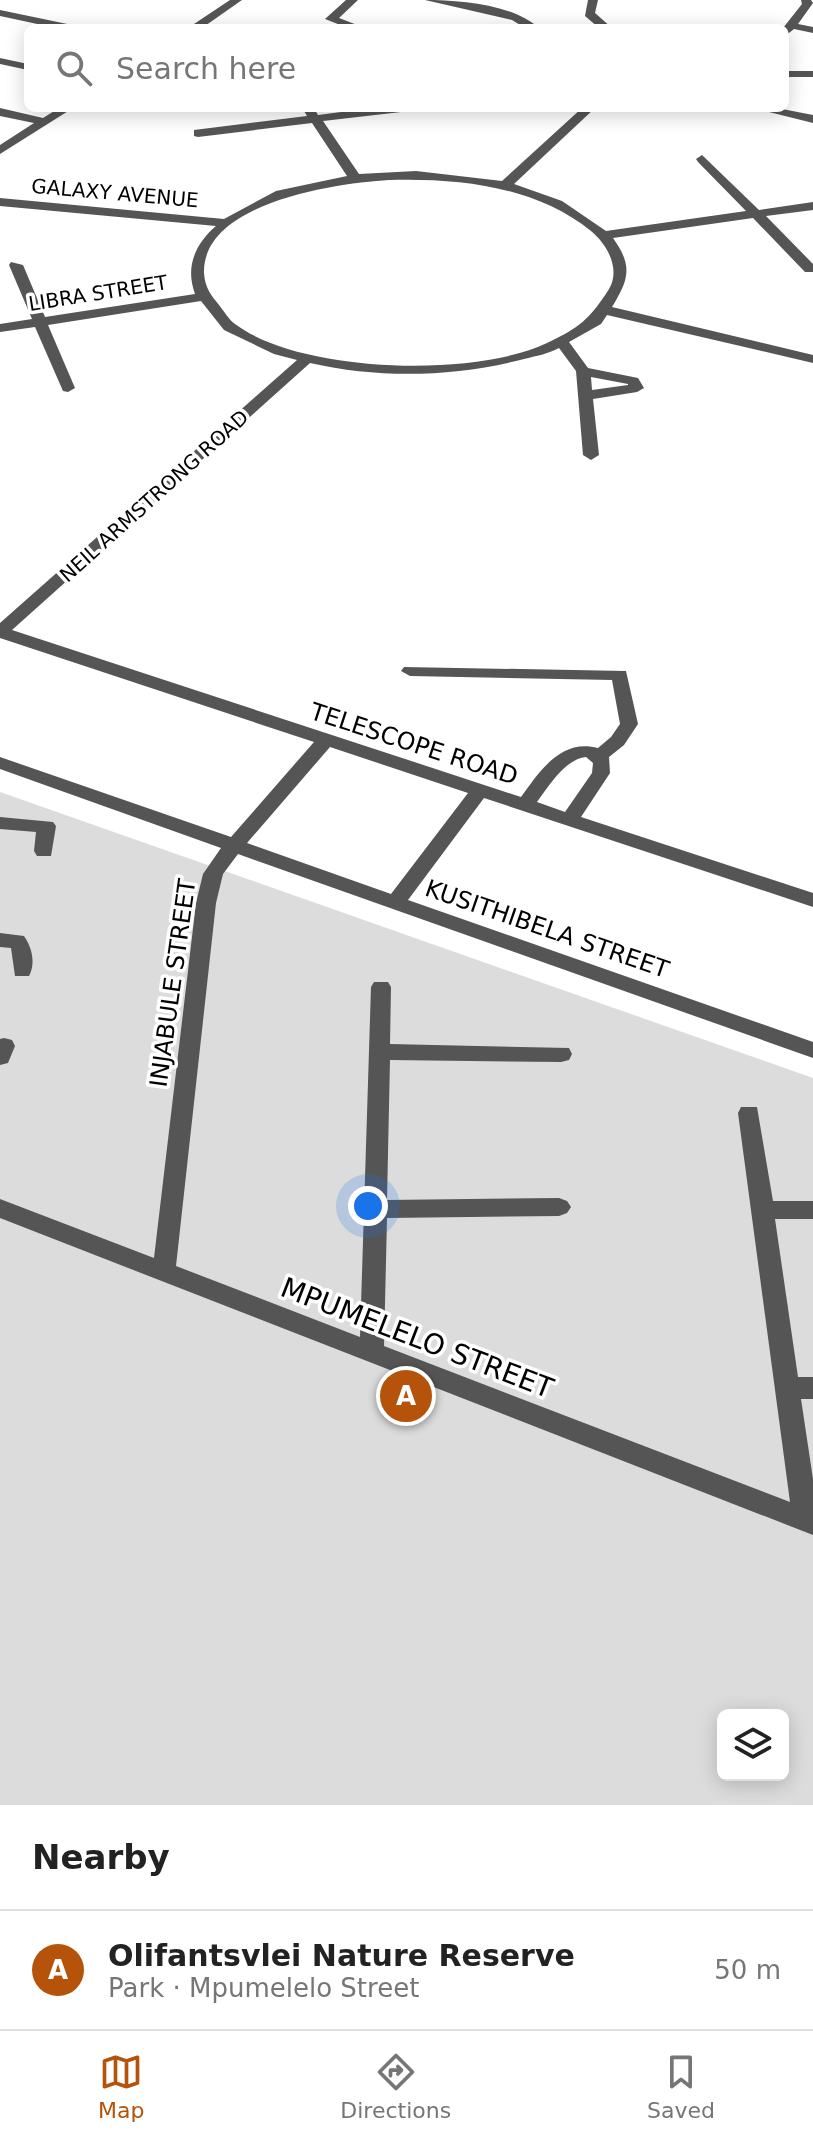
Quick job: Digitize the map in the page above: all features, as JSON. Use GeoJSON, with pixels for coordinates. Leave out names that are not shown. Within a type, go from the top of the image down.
{"type":"FeatureCollection","features":[{"type":"Feature","properties":{"kind":"street"},"geometry":{"type":"LineString","coordinates":[[200,24],[237,0]]}},
{"type":"Feature","properties":{"kind":"street"},"geometry":{"type":"LineString","coordinates":[[347,24],[331,19],[353,0]]}},
{"type":"Feature","properties":{"kind":"street"},"geometry":{"type":"LineString","coordinates":[[430,0],[515,17],[526,24]]}},
{"type":"Feature","properties":{"kind":"street"},"geometry":{"type":"LineString","coordinates":[[593,0],[589,14],[601,24]]}},
{"type":"Feature","properties":{"kind":"street"},"geometry":{"type":"LineString","coordinates":[[789,29],[805,11],[806,0]]}},
{"type":"Feature","properties":{"kind":"street"},"geometry":{"type":"LineString","coordinates":[[0,13],[53,24]]}},
{"type":"Feature","properties":{"kind":"street"},"geometry":{"type":"LineString","coordinates":[[789,29],[813,30]]}},
{"type":"Feature","properties":{"kind":"street"},"geometry":{"type":"LineString","coordinates":[[0,61],[24,66]]}},
{"type":"Feature","properties":{"kind":"street"},"geometry":{"type":"LineString","coordinates":[[789,74],[813,74]]}},
{"type":"Feature","properties":{"kind":"street"},"geometry":{"type":"LineString","coordinates":[[0,112],[45,122]]}},
{"type":"Feature","properties":{"kind":"street"},"geometry":{"type":"LineString","coordinates":[[0,150],[61,112]]}},
{"type":"Feature","properties":{"kind":"street"},"geometry":{"type":"LineString","coordinates":[[504,186],[585,112]]}},
{"type":"Feature","properties":{"kind":"street"},"geometry":{"type":"LineString","coordinates":[[779,112],[813,119]]}},
{"type":"Feature","properties":{"kind":"street"},"geometry":{"type":"LineString","coordinates":[[198,133],[311,113],[356,179]]}},
{"type":"Feature","properties":{"kind":"street"},"geometry":{"type":"LineString","coordinates":[[702,159],[810,269]]}},
{"type":"Feature","properties":{"kind":"street"},"geometry":{"type":"LineString","coordinates":[[416,175],[504,186],[563,206],[604,235],[616,253],[621,272],[617,291],[605,310],[561,341],[494,363],[440,370],[385,370],[306,359],[239,332],[223,321],[202,297],[196,277],[198,258],[208,240],[226,223],[282,194],[356,179],[416,175]]}},
{"type":"Feature","properties":{"kind":"street","name":"GALAXY AVENUE"},"geometry":{"type":"LineString","coordinates":[[0,202],[226,223]]}},
{"type":"Feature","properties":{"kind":"street"},"geometry":{"type":"LineString","coordinates":[[604,235],[813,206]]}},
{"type":"Feature","properties":{"kind":"street"},"geometry":{"type":"LineString","coordinates":[[16,265],[68,388]]}},
{"type":"Feature","properties":{"kind":"street","name":"LIBRA STREET"},"geometry":{"type":"LineString","coordinates":[[0,328],[202,297]]}},
{"type":"Feature","properties":{"kind":"street"},"geometry":{"type":"LineString","coordinates":[[605,310],[813,359]]}},
{"type":"Feature","properties":{"kind":"street"},"geometry":{"type":"LineString","coordinates":[[561,341],[583,371],[591,455]]}},
{"type":"Feature","properties":{"kind":"street","name":"NEIL ARMSTRONG ROAD"},"geometry":{"type":"LineString","coordinates":[[0,632],[306,359]]}},
{"type":"Feature","properties":{"kind":"street"},"geometry":{"type":"LineString","coordinates":[[583,371],[633,381],[637,388],[584,396]]}},
{"type":"Feature","properties":{"kind":"street","name":"TELESCOPE ROAD"},"geometry":{"type":"LineString","coordinates":[[0,632],[813,900]]}},
{"type":"Feature","properties":{"kind":"street"},"geometry":{"type":"LineString","coordinates":[[410,671],[620,675],[629,724],[618,741],[599,756]]}},
{"type":"Feature","properties":{"kind":"street","name":"INJABULE STREET"},"geometry":{"type":"LineString","coordinates":[[164,1272],[206,903],[213,874],[326,740]]}},
{"type":"Feature","properties":{"kind":"street"},"geometry":{"type":"LineString","coordinates":[[525,806],[570,753],[585,751],[599,756]]}},
{"type":"Feature","properties":{"kind":"street"},"geometry":{"type":"LineString","coordinates":[[569,821],[601,773],[599,756]]}},
{"type":"Feature","properties":{"kind":"street"},"geometry":{"type":"LineString","coordinates":[[1,764],[395,903]]}},
{"type":"Feature","properties":{"kind":"street","name":"KUSITHIBELA STREET"},"geometry":{"type":"LineString","coordinates":[[479,792],[395,903],[813,1050]]}},
{"type":"Feature","properties":{"kind":"street"},"geometry":{"type":"LineString","coordinates":[[0,823],[46,826],[44,851]]}},
{"type":"Feature","properties":{"kind":"street"},"geometry":{"type":"LineString","coordinates":[[0,940],[17,941],[21,947],[22,971]]}},
{"type":"Feature","properties":{"kind":"street"},"geometry":{"type":"LineString","coordinates":[[372,1354],[381,987]]}},
{"type":"Feature","properties":{"kind":"street"},"geometry":{"type":"LineString","coordinates":[[380,1052],[561,1054]]}},
{"type":"Feature","properties":{"kind":"street"},"geometry":{"type":"LineString","coordinates":[[749,1113],[809,1522]]}},
{"type":"Feature","properties":{"kind":"street"},"geometry":{"type":"LineString","coordinates":[[377,1209],[559,1207]]}},
{"type":"Feature","properties":{"kind":"street","name":"MPUMELELO STREET"},"geometry":{"type":"LineString","coordinates":[[0,1208],[809,1522]]}},
{"type":"Feature","properties":{"kind":"street"},"geometry":{"type":"LineString","coordinates":[[763,1210],[813,1210]]}},
{"type":"Feature","properties":{"kind":"street"},"geometry":{"type":"LineString","coordinates":[[787,1388],[813,1388]]}},
{"type":"Feature","properties":{"kind":"shaded area"},"geometry":{"type":"Polygon","coordinates":[[[0,792],[813,1078],[813,1805],[0,1805],[0,792]]]}},
{"type":"Feature","properties":{"kind":"place","name":"Olifantsvlei Nature Reserve"},"geometry":{"type":"Point","coordinates":[406,1396]}}]}
